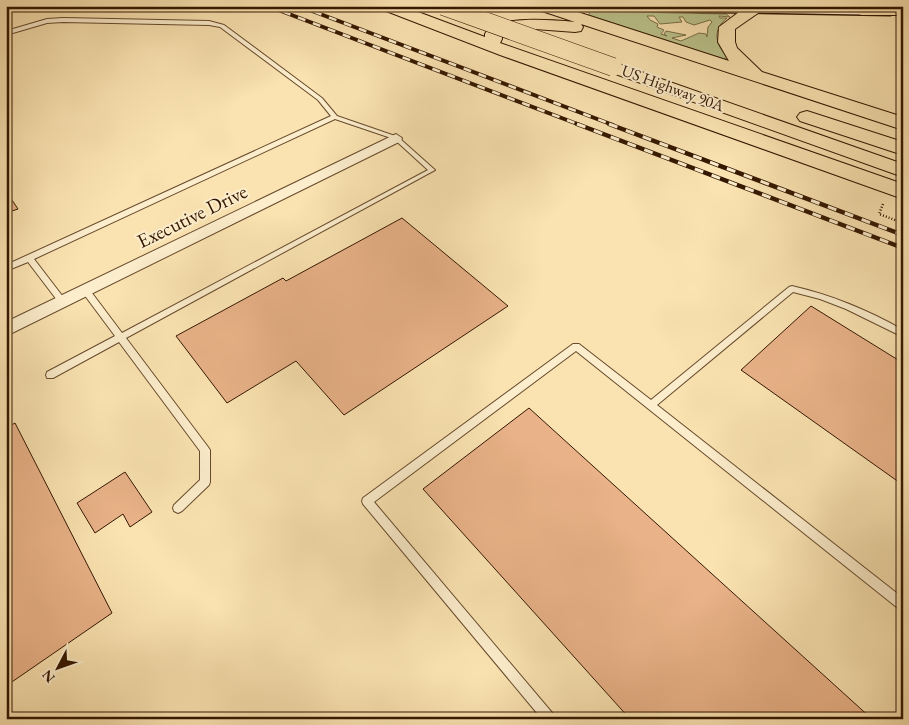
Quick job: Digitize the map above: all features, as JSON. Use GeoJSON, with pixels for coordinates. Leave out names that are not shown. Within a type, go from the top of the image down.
{"type":"FeatureCollection","features":[{"type":"Feature","properties":{"kind":"highway"},"geometry":{"type":"LineString","coordinates":[[387,6],[506,51],[897,190]]}},
{"type":"Feature","properties":{"kind":"highway","name":"US Highway 90A"},"geometry":{"type":"LineString","coordinates":[[443,6],[620,61],[773,105]]}},
{"type":"Feature","properties":{"kind":"highway","name":"US Highway 90A"},"geometry":{"type":"LineString","coordinates":[[484,6],[903,171]]}},
{"type":"Feature","properties":{"kind":"highway"},"geometry":{"type":"LineString","coordinates":[[542,6],[903,124]]}},
{"type":"Feature","properties":{"kind":"highway"},"geometry":{"type":"LineString","coordinates":[[755,8],[727,27],[724,38],[728,50],[760,78]]}},
{"type":"Feature","properties":{"kind":"highway"},"geometry":{"type":"LineString","coordinates":[[862,10],[903,10]]}},
{"type":"Feature","properties":{"kind":"highway"},"geometry":{"type":"LineString","coordinates":[[506,51],[495,42],[493,34],[496,29],[508,25],[559,25],[633,36]]}},
{"type":"Feature","properties":{"kind":"highway"},"geometry":{"type":"LineString","coordinates":[[792,112],[903,149]]}},
{"type":"Feature","properties":{"kind":"main road"},"geometry":{"type":"LineString","coordinates":[[660,6],[862,10]]}},
{"type":"Feature","properties":{"kind":"street","name":"Executive Drive"},"geometry":{"type":"LineString","coordinates":[[6,330],[396,138]]}},
{"type":"Feature","properties":{"kind":"lane"},"geometry":{"type":"LineString","coordinates":[[6,33],[47,21],[64,20],[209,23],[222,26],[320,99],[335,117],[396,138],[432,170],[50,375]]}},
{"type":"Feature","properties":{"kind":"lane"},"geometry":{"type":"LineString","coordinates":[[6,268],[335,117]]}},
{"type":"Feature","properties":{"kind":"lane"},"geometry":{"type":"LineString","coordinates":[[29,258],[63,302]]}},
{"type":"Feature","properties":{"kind":"lane"},"geometry":{"type":"LineString","coordinates":[[651,405],[792,289],[822,295],[878,319],[903,334]]}},
{"type":"Feature","properties":{"kind":"lane"},"geometry":{"type":"LineString","coordinates":[[86,291],[205,450],[205,482],[178,508]]}},
{"type":"Feature","properties":{"kind":"lane"},"geometry":{"type":"LineString","coordinates":[[550,719],[367,502],[576,346],[903,605]]}},
{"type":"Feature","properties":{"kind":"path"},"geometry":{"type":"LineString","coordinates":[[897,190],[879,214],[903,223]]}},
{"type":"Feature","properties":{"kind":"green space"},"geometry":{"type":"Polygon","coordinates":[[[585,11],[726,14],[730,17],[719,16],[720,18],[727,18],[719,27],[717,38],[720,48],[728,57],[724,59],[588,15],[590,13],[585,11]],[[647,16],[658,24],[657,27],[664,30],[661,34],[667,36],[664,34],[666,31],[686,35],[672,38],[681,41],[699,33],[706,34],[707,37],[708,27],[712,22],[710,20],[694,25],[686,22],[683,17],[679,17],[682,22],[660,24],[654,16],[647,16]]]}},
{"type":"Feature","properties":{"kind":"building"},"geometry":{"type":"Polygon","coordinates":[[[6,191],[18,209],[6,213],[6,191]]]}},
{"type":"Feature","properties":{"kind":"building"},"geometry":{"type":"Polygon","coordinates":[[[402,218],[508,306],[344,415],[296,361],[227,403],[176,336],[283,278],[286,281],[402,218]]]}},
{"type":"Feature","properties":{"kind":"building"},"geometry":{"type":"Polygon","coordinates":[[[811,306],[903,363],[903,485],[741,370],[811,306]]]}},
{"type":"Feature","properties":{"kind":"building"},"geometry":{"type":"Polygon","coordinates":[[[529,408],[872,719],[630,719],[423,489],[529,408]]]}},
{"type":"Feature","properties":{"kind":"building"},"geometry":{"type":"Polygon","coordinates":[[[15,423],[112,613],[6,686],[6,428],[15,423]]]}},
{"type":"Feature","properties":{"kind":"building"},"geometry":{"type":"Polygon","coordinates":[[[125,472],[152,512],[130,527],[123,514],[95,533],[77,503],[125,472]]]}},
{"type":"Feature","properties":{"kind":"railway"},"geometry":{"type":"LineString","coordinates":[[268,6],[580,125]]}},
{"type":"Feature","properties":{"kind":"railway"},"geometry":{"type":"LineString","coordinates":[[299,6],[613,125]]}},
{"type":"Feature","properties":{"kind":"railway"},"geometry":{"type":"LineString","coordinates":[[577,124],[903,248]]}},
{"type":"Feature","properties":{"kind":"railway"},"geometry":{"type":"LineString","coordinates":[[609,124],[903,235]]}}]}
